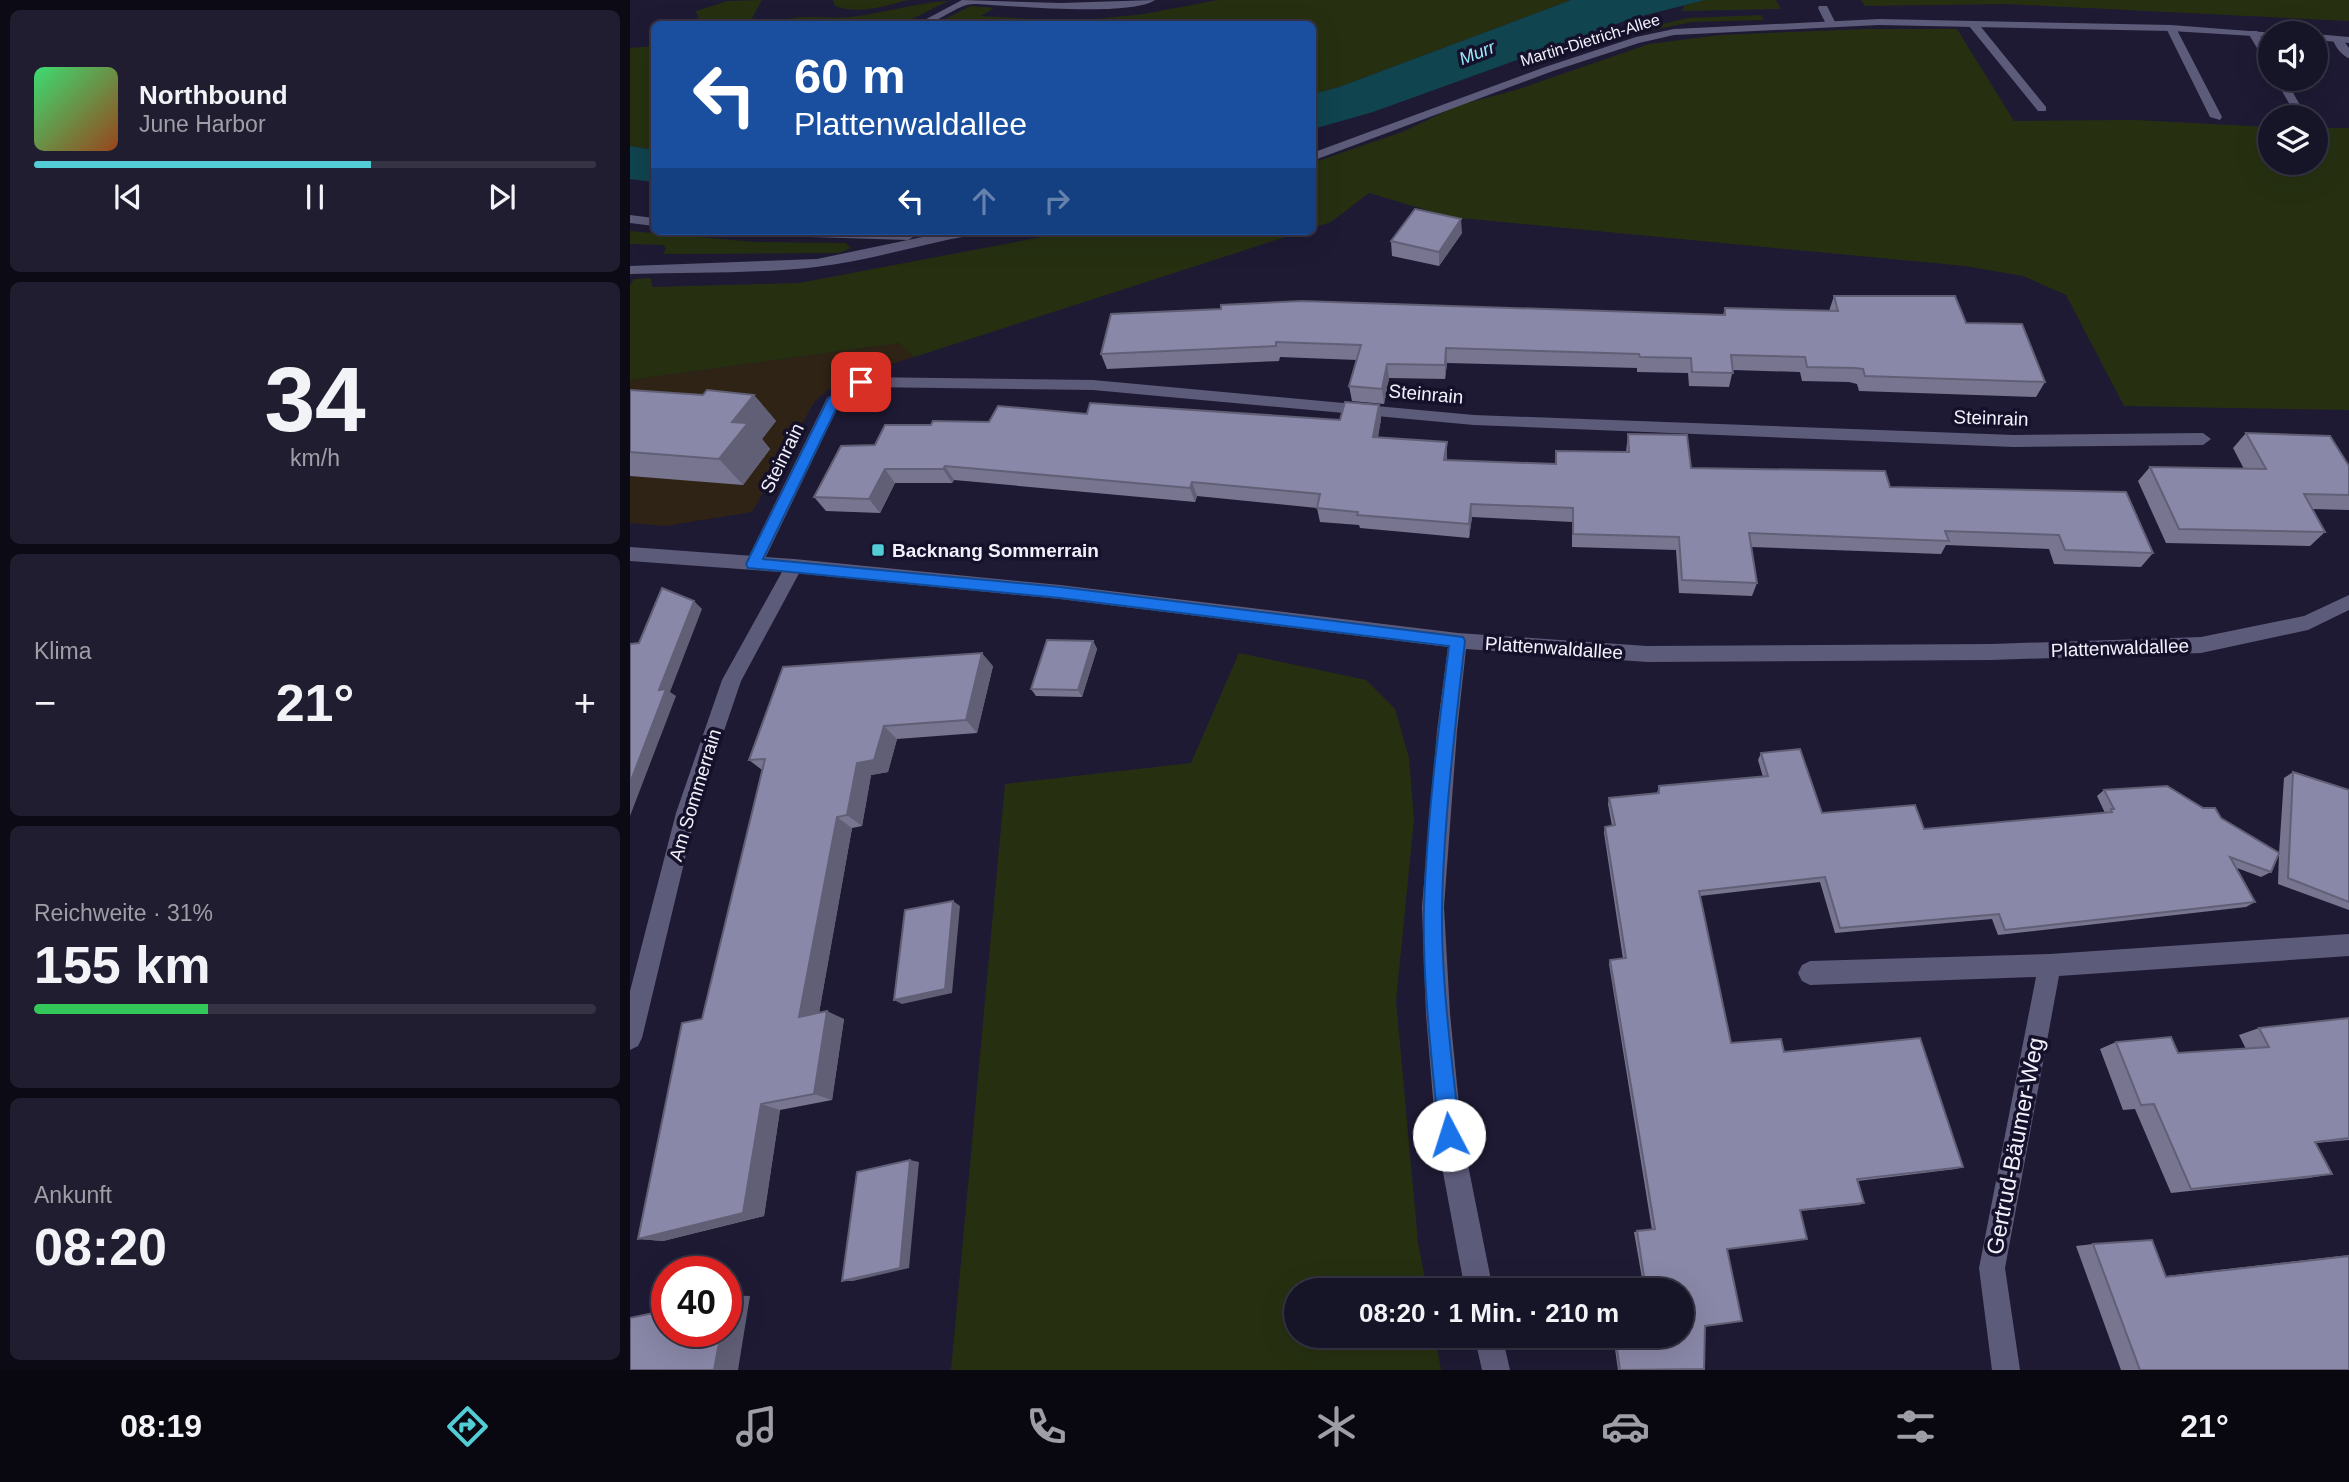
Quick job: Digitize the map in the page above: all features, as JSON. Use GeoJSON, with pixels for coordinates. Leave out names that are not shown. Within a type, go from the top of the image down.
{"type":"FeatureCollection","features":[{"type":"Feature","properties":{"kind":"street"},"geometry":{"type":"LineString","coordinates":[[928,21],[971,0],[1068,6],[1114,5],[1150,0]]}},
{"type":"Feature","properties":{"kind":"street"},"geometry":{"type":"LineString","coordinates":[[1823,8],[1831,24]]}},
{"type":"Feature","properties":{"kind":"street","name":"Martin-Dietrich-Allee"},"geometry":{"type":"LineString","coordinates":[[1316,156],[1549,69],[1636,40],[1696,30],[1831,24],[1973,24],[2172,28],[2258,33]]}},
{"type":"Feature","properties":{"kind":"street"},"geometry":{"type":"LineString","coordinates":[[1973,24],[2042,109]]}},
{"type":"Feature","properties":{"kind":"street"},"geometry":{"type":"LineString","coordinates":[[2172,28],[2216,117]]}},
{"type":"Feature","properties":{"kind":"street"},"geometry":{"type":"LineString","coordinates":[[2253,33],[2258,41]]}},
{"type":"Feature","properties":{"kind":"street"},"geometry":{"type":"LineString","coordinates":[[2343,39],[2349,55]]}},
{"type":"Feature","properties":{"kind":"street"},"geometry":{"type":"LineString","coordinates":[[630,219],[651,222]]}},
{"type":"Feature","properties":{"kind":"street"},"geometry":{"type":"LineString","coordinates":[[863,235],[937,236]]}},
{"type":"Feature","properties":{"kind":"street"},"geometry":{"type":"LineString","coordinates":[[630,270],[843,260],[944,235]]}},
{"type":"Feature","properties":{"kind":"street","name":"Steinrain"},"geometry":{"type":"LineString","coordinates":[[754,564],[833,402],[861,382],[1093,386],[1488,420],[2014,441],[2203,439]]}},
{"type":"Feature","properties":{"kind":"street","name":"Plattenwaldallee"},"geometry":{"type":"LineString","coordinates":[[630,554],[794,566],[1060,592],[1458,641],[1647,654],[1991,652],[2201,645],[2308,623],[2349,602]]}},
{"type":"Feature","properties":{"kind":"street","name":"Am Sommerrain"},"geometry":{"type":"LineString","coordinates":[[630,1038],[686,813],[732,680],[794,566]]}},
{"type":"Feature","properties":{"kind":"street"},"geometry":{"type":"LineString","coordinates":[[1458,641],[1447,731],[1433,907],[1438,1014],[1449,1135],[1477,1278]]}},
{"type":"Feature","properties":{"kind":"street"},"geometry":{"type":"LineString","coordinates":[[1810,974],[2050,965],[2349,945]]}},
{"type":"Feature","properties":{"kind":"street","name":"Gertrud-Bäumer-Weg"},"geometry":{"type":"LineString","coordinates":[[2006,1370],[1992,1268],[2050,965]]}},
{"type":"Feature","properties":{"kind":"street"},"geometry":{"type":"LineString","coordinates":[[1491,1348],[1496,1370]]}},
{"type":"Feature","properties":{"kind":"shaded area"},"geometry":{"type":"Polygon","coordinates":[[[762,0],[751,21],[699,21],[696,11],[728,1],[762,0]]]}},
{"type":"Feature","properties":{"kind":"shaded area"},"geometry":{"type":"Polygon","coordinates":[[[833,0],[908,0],[872,9],[853,10],[835,6],[833,0]]]}},
{"type":"Feature","properties":{"kind":"shaded area"},"geometry":{"type":"Polygon","coordinates":[[[1218,0],[1571,0],[1316,93],[1316,21],[941,21],[971,6],[994,8],[981,16],[1050,20],[1144,14],[1218,0]]]}},
{"type":"Feature","properties":{"kind":"shaded area"},"geometry":{"type":"Polygon","coordinates":[[[1705,0],[1776,0],[1781,9],[1682,11],[1685,5],[1705,0]]]}},
{"type":"Feature","properties":{"kind":"shaded area"},"geometry":{"type":"Polygon","coordinates":[[[1861,0],[2349,0],[2349,21],[2006,4],[1865,6],[1861,0]]]}},
{"type":"Feature","properties":{"kind":"shaded area"},"geometry":{"type":"Polygon","coordinates":[[[948,1],[908,21],[779,21],[801,17],[851,17],[948,1]]]}},
{"type":"Feature","properties":{"kind":"shaded area"},"geometry":{"type":"Polygon","coordinates":[[[1761,15],[1764,20],[1692,22],[1634,34],[1631,31],[1688,18],[1761,15]]]}},
{"type":"Feature","properties":{"kind":"shaded area"},"geometry":{"type":"Polygon","coordinates":[[[1866,29],[1957,29],[2014,121],[2135,120],[2258,126],[2258,175],[2328,175],[2328,128],[2349,128],[2349,410],[2124,406],[2066,295],[2023,276],[1965,266],[1450,217],[1369,193],[1331,222],[1316,227],[1316,162],[1402,132],[1459,105],[1516,90],[1649,44],[1720,35],[1866,29]]]}},
{"type":"Feature","properties":{"kind":"shaded area"},"geometry":{"type":"Polygon","coordinates":[[[651,46],[651,150],[630,146],[630,48],[651,46]]]}},
{"type":"Feature","properties":{"kind":"shaded area"},"geometry":{"type":"Polygon","coordinates":[[[630,231],[651,233],[651,235],[756,242],[846,243],[851,248],[839,253],[663,254],[666,248],[663,245],[630,244],[630,231]]]}},
{"type":"Feature","properties":{"kind":"shaded area"},"geometry":{"type":"Polygon","coordinates":[[[1053,235],[1292,235],[914,357],[899,343],[630,380],[630,285],[634,279],[651,278],[652,287],[799,283],[1053,235]]]}},
{"type":"Feature","properties":{"kind":"shaded area"},"geometry":{"type":"Polygon","coordinates":[[[899,343],[914,357],[856,375],[833,386],[815,401],[752,512],[665,526],[630,523],[630,380],[899,343]]]}},
{"type":"Feature","properties":{"kind":"shaded area"},"geometry":{"type":"Polygon","coordinates":[[[1239,653],[1366,680],[1395,709],[1409,758],[1414,819],[1396,1001],[1418,1242],[1425,1278],[1284,1278],[1284,1348],[1437,1348],[1441,1370],[951,1370],[1005,784],[1191,763],[1239,653]]]}},
{"type":"Feature","properties":{"kind":"water","name":"Murr"},"geometry":{"type":"Polygon","coordinates":[[[1571,0],[1705,0],[1630,19],[1373,112],[1316,128],[1316,93],[1571,0]]]}},
{"type":"Feature","properties":{"kind":"water"},"geometry":{"type":"Polygon","coordinates":[[[630,146],[651,150],[651,182],[630,179],[630,146]]]}},
{"type":"Feature","properties":{"kind":"building"},"geometry":{"type":"Polygon","coordinates":[[[1415,209],[1461,219],[1439,252],[1391,241],[1415,209]]]}},
{"type":"Feature","properties":{"kind":"building"},"geometry":{"type":"Polygon","coordinates":[[[1834,296],[1955,296],[1966,323],[2022,324],[2045,382],[1865,376],[1863,369],[1807,367],[1805,357],[1731,355],[1733,373],[1692,372],[1691,358],[1446,348],[1445,365],[1387,364],[1382,389],[1349,386],[1361,345],[1276,342],[1276,346],[1101,354],[1111,314],[1221,309],[1221,305],[1302,301],[1725,315],[1725,308],[1838,311],[1834,296]]]}},
{"type":"Feature","properties":{"kind":"building"},"geometry":{"type":"Polygon","coordinates":[[[630,390],[703,395],[707,390],[754,395],[732,422],[748,423],[719,459],[630,452],[630,390]]]}},
{"type":"Feature","properties":{"kind":"building"},"geometry":{"type":"Polygon","coordinates":[[[1345,402],[1379,405],[1373,437],[1447,442],[1444,460],[1556,464],[1556,451],[1629,452],[1628,434],[1687,435],[1691,468],[1885,471],[1890,487],[2126,492],[2153,553],[2065,550],[2059,535],[1945,531],[1949,541],[1749,533],[1757,583],[1682,580],[1679,537],[1573,534],[1573,508],[1471,504],[1469,524],[1357,515],[1358,512],[1317,508],[1320,494],[1192,482],[1190,488],[945,466],[943,469],[885,469],[869,499],[814,497],[841,446],[875,445],[885,425],[931,425],[933,421],[989,422],[998,406],[1087,414],[1090,403],[1340,420],[1345,402]]]}},
{"type":"Feature","properties":{"kind":"building"},"geometry":{"type":"Polygon","coordinates":[[[2246,433],[2330,436],[2349,466],[2349,495],[2304,494],[2325,532],[2179,529],[2150,467],[2266,469],[2246,433]]]}},
{"type":"Feature","properties":{"kind":"building"},"geometry":{"type":"Polygon","coordinates":[[[662,588],[694,601],[659,690],[666,689],[630,783],[630,644],[639,643],[662,588]]]}},
{"type":"Feature","properties":{"kind":"building"},"geometry":{"type":"Polygon","coordinates":[[[1047,640],[1093,641],[1078,690],[1031,689],[1047,640]]]}},
{"type":"Feature","properties":{"kind":"building"},"geometry":{"type":"Polygon","coordinates":[[[982,653],[966,720],[884,726],[874,760],[857,763],[847,815],[837,817],[799,1017],[827,1011],[814,1094],[761,1104],[743,1213],[638,1239],[682,1023],[702,1019],[765,759],[749,760],[783,667],[982,653]]]}},
{"type":"Feature","properties":{"kind":"building"},"geometry":{"type":"Polygon","coordinates":[[[1800,749],[1822,813],[1915,805],[1924,829],[2112,812],[2111,809],[2114,809],[2104,790],[2167,786],[2203,808],[2215,808],[2221,818],[2279,853],[2271,872],[2230,857],[2255,902],[2005,930],[1999,914],[1840,928],[1825,877],[1699,891],[1731,1043],[1781,1039],[1784,1052],[1920,1038],[1963,1167],[1857,1179],[1864,1203],[1800,1210],[1807,1239],[1727,1249],[1742,1321],[1705,1326],[1704,1369],[1620,1370],[1617,1348],[1694,1348],[1694,1278],[1644,1278],[1637,1231],[1655,1229],[1610,960],[1626,958],[1605,827],[1615,825],[1609,798],[1659,793],[1659,786],[1768,776],[1761,753],[1800,749]]]}},
{"type":"Feature","properties":{"kind":"building"},"geometry":{"type":"Polygon","coordinates":[[[2293,772],[2349,790],[2349,902],[2288,878],[2293,772]]]}},
{"type":"Feature","properties":{"kind":"building"},"geometry":{"type":"Polygon","coordinates":[[[953,901],[945,989],[894,1000],[905,910],[953,901]]]}},
{"type":"Feature","properties":{"kind":"building"},"geometry":{"type":"Polygon","coordinates":[[[2349,1018],[2349,1138],[2315,1142],[2332,1174],[2191,1189],[2154,1104],[2141,1105],[2116,1042],[2171,1037],[2178,1053],[2269,1047],[2259,1028],[2349,1018]]]}},
{"type":"Feature","properties":{"kind":"building"},"geometry":{"type":"Polygon","coordinates":[[[910,1160],[900,1268],[842,1281],[857,1172],[910,1160]]]}},
{"type":"Feature","properties":{"kind":"building"},"geometry":{"type":"Polygon","coordinates":[[[2152,1240],[2166,1277],[2349,1256],[2349,1370],[2140,1370],[2093,1244],[2152,1240]]]}},
{"type":"Feature","properties":{"kind":"building"},"geometry":{"type":"Polygon","coordinates":[[[651,1313],[651,1347],[718,1347],[714,1370],[630,1370],[630,1318],[651,1313]]]}},
{"type":"Feature","properties":{"kind":"place","name":"Backnang Sommerrain"},"geometry":{"type":"Point","coordinates":[878,550]}},
{"type":"Feature","properties":{"kind":"route"},"geometry":{"type":"LineString","coordinates":[[861,382],[833,402],[754,564],[1060,592],[1458,641],[1447,731],[1433,907],[1438,1014],[1449,1135]]}}]}
